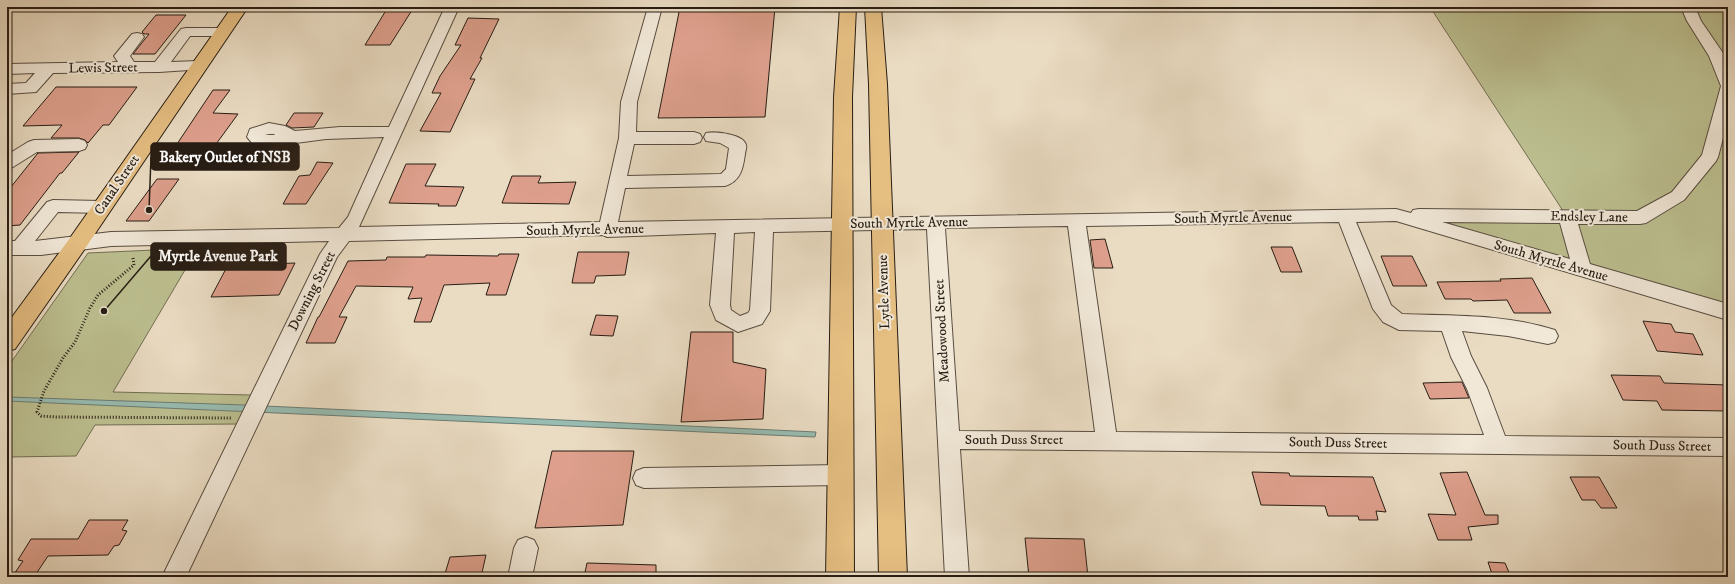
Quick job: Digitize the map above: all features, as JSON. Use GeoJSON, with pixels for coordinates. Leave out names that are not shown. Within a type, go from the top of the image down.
{"type":"FeatureCollection","features":[{"type":"Feature","properties":{"kind":"main road","name":"Canal Street"},"geometry":{"type":"LineString","coordinates":[[7,342],[77,244],[240,7]]}},
{"type":"Feature","properties":{"kind":"main road"},"geometry":{"type":"LineString","coordinates":[[840,577],[843,97],[848,7]]}},
{"type":"Feature","properties":{"kind":"main road","name":"Lytle Avenue"},"geometry":{"type":"LineString","coordinates":[[873,7],[878,84],[893,577]]}},
{"type":"Feature","properties":{"kind":"street","name":"Downing Street"},"geometry":{"type":"LineString","coordinates":[[174,577],[329,254],[355,220],[452,7]]}},
{"type":"Feature","properties":{"kind":"street"},"geometry":{"type":"LineString","coordinates":[[607,230],[627,138],[630,102],[654,7]]}},
{"type":"Feature","properties":{"kind":"street"},"geometry":{"type":"LineString","coordinates":[[1688,7],[1694,21],[1716,56],[1728,84]]}},
{"type":"Feature","properties":{"kind":"street"},"geometry":{"type":"LineString","coordinates":[[159,67],[186,32],[223,32]]}},
{"type":"Feature","properties":{"kind":"street"},"geometry":{"type":"LineString","coordinates":[[129,67],[122,56],[137,37]]}},
{"type":"Feature","properties":{"kind":"street","name":"Lewis Street"},"geometry":{"type":"LineString","coordinates":[[7,69],[199,66]]}},
{"type":"Feature","properties":{"kind":"street"},"geometry":{"type":"LineString","coordinates":[[7,89],[30,88],[49,68]]}},
{"type":"Feature","properties":{"kind":"street","name":"Endsley Lane"},"geometry":{"type":"LineString","coordinates":[[1396,215],[1640,218],[1678,196],[1710,157],[1728,88]]}},
{"type":"Feature","properties":{"kind":"street"},"geometry":{"type":"LineString","coordinates":[[293,136],[343,132],[395,132]]}},
{"type":"Feature","properties":{"kind":"street"},"geometry":{"type":"LineString","coordinates":[[618,182],[725,180],[734,171],[738,146],[723,138],[712,137]]}},
{"type":"Feature","properties":{"kind":"street"},"geometry":{"type":"LineString","coordinates":[[627,138],[694,138]]}},
{"type":"Feature","properties":{"kind":"street"},"geometry":{"type":"LineString","coordinates":[[7,163],[34,146],[79,145]]}},
{"type":"Feature","properties":{"kind":"street"},"geometry":{"type":"LineString","coordinates":[[14,248],[53,206],[101,207]]}},
{"type":"Feature","properties":{"kind":"street","name":"South Myrtle Avenue"},"geometry":{"type":"LineString","coordinates":[[14,248],[41,248],[111,239],[607,230],[936,222],[1396,215],[1728,312]]}},
{"type":"Feature","properties":{"kind":"street"},"geometry":{"type":"LineString","coordinates":[[1345,216],[1383,309],[1390,317],[1399,322],[1448,322],[1477,324],[1508,328],[1548,336]]}},
{"type":"Feature","properties":{"kind":"street"},"geometry":{"type":"LineString","coordinates":[[1567,217],[1582,270]]}},
{"type":"Feature","properties":{"kind":"street"},"geometry":{"type":"LineString","coordinates":[[1076,220],[1107,441]]}},
{"type":"Feature","properties":{"kind":"street","name":"Meadowood Street"},"geometry":{"type":"LineString","coordinates":[[936,222],[957,577]]}},
{"type":"Feature","properties":{"kind":"street"},"geometry":{"type":"LineString","coordinates":[[725,227],[720,305],[723,315],[738,324],[755,319],[760,311],[764,226]]}},
{"type":"Feature","properties":{"kind":"street"},"geometry":{"type":"LineString","coordinates":[[1448,322],[1456,339],[1461,357],[1477,388],[1498,445]]}},
{"type":"Feature","properties":{"kind":"street","name":"South Duss Street"},"geometry":{"type":"LineString","coordinates":[[948,440],[1728,447]]}},
{"type":"Feature","properties":{"kind":"street"},"geometry":{"type":"LineString","coordinates":[[644,478],[840,475]]}},
{"type":"Feature","properties":{"kind":"street"},"geometry":{"type":"LineString","coordinates":[[520,577],[526,548]]}},
{"type":"Feature","properties":{"kind":"path"},"geometry":{"type":"LineString","coordinates":[[133,258],[134,265],[98,295],[90,308],[75,342],[63,358],[44,391],[37,412],[41,416],[56,417],[197,419],[233,418]]}},
{"type":"Feature","properties":{"kind":"green space"},"geometry":{"type":"Polygon","coordinates":[[[1430,7],[1728,7],[1728,312],[1396,215],[1567,217],[1430,7]]]}},
{"type":"Feature","properties":{"kind":"green space"},"geometry":{"type":"Polygon","coordinates":[[[198,248],[113,392],[251,395],[239,424],[95,425],[76,456],[7,457],[7,368],[88,253],[198,248]]]}},
{"type":"Feature","properties":{"kind":"water"},"geometry":{"type":"Polygon","coordinates":[[[7,397],[244,405],[816,432],[815,437],[7,401],[7,397]]]}},
{"type":"Feature","properties":{"kind":"building"},"geometry":{"type":"Polygon","coordinates":[[[388,7],[414,7],[390,45],[365,45],[388,7]]]}},
{"type":"Feature","properties":{"kind":"building"},"geometry":{"type":"Polygon","coordinates":[[[680,7],[775,7],[765,117],[658,118],[680,7]]]}},
{"type":"Feature","properties":{"kind":"building"},"geometry":{"type":"Polygon","coordinates":[[[156,15],[186,15],[155,54],[133,54],[149,34],[144,34],[142,32],[156,15]]]}},
{"type":"Feature","properties":{"kind":"building"},"geometry":{"type":"Polygon","coordinates":[[[468,18],[499,19],[480,58],[482,58],[470,79],[475,79],[450,132],[420,131],[441,93],[432,93],[440,76],[461,45],[455,45],[468,18]]]}},
{"type":"Feature","properties":{"kind":"building"},"geometry":{"type":"Polygon","coordinates":[[[56,87],[137,87],[109,125],[103,125],[88,143],[79,138],[51,138],[62,125],[23,126],[56,87]]]}},
{"type":"Feature","properties":{"kind":"building"},"geometry":{"type":"Polygon","coordinates":[[[213,90],[230,90],[213,113],[238,114],[211,151],[173,150],[213,90]]]}},
{"type":"Feature","properties":{"kind":"building"},"geometry":{"type":"Polygon","coordinates":[[[294,113],[323,113],[314,127],[292,128],[286,125],[294,113]]]}},
{"type":"Feature","properties":{"kind":"building"},"geometry":{"type":"Polygon","coordinates":[[[79,152],[62,173],[60,173],[20,225],[7,226],[7,192],[38,153],[79,152]]]}},
{"type":"Feature","properties":{"kind":"building"},"geometry":{"type":"Polygon","coordinates":[[[317,162],[333,163],[306,204],[283,204],[299,176],[310,175],[317,162]]]}},
{"type":"Feature","properties":{"kind":"building"},"geometry":{"type":"Polygon","coordinates":[[[406,164],[436,164],[425,186],[464,187],[456,206],[438,206],[439,204],[389,203],[406,164]]]}},
{"type":"Feature","properties":{"kind":"building"},"geometry":{"type":"Polygon","coordinates":[[[512,176],[541,176],[538,183],[576,182],[569,204],[502,203],[512,176]]]}},
{"type":"Feature","properties":{"kind":"building"},"geometry":{"type":"Polygon","coordinates":[[[157,179],[179,179],[149,221],[126,221],[157,179]]]}},
{"type":"Feature","properties":{"kind":"building"},"geometry":{"type":"Polygon","coordinates":[[[1105,239],[1113,268],[1094,268],[1090,240],[1105,239]]]}},
{"type":"Feature","properties":{"kind":"building"},"geometry":{"type":"Polygon","coordinates":[[[1271,247],[1292,247],[1302,272],[1281,272],[1271,247]]]}},
{"type":"Feature","properties":{"kind":"building"},"geometry":{"type":"Polygon","coordinates":[[[578,252],[629,252],[625,275],[596,276],[594,283],[572,283],[578,252]]]}},
{"type":"Feature","properties":{"kind":"building"},"geometry":{"type":"Polygon","coordinates":[[[499,254],[519,254],[506,295],[486,295],[490,283],[444,285],[431,322],[414,322],[422,298],[408,299],[413,287],[356,286],[339,317],[347,317],[335,343],[306,343],[348,261],[386,260],[387,257],[425,257],[426,255],[498,256],[499,254]]]}},
{"type":"Feature","properties":{"kind":"building"},"geometry":{"type":"Polygon","coordinates":[[[1381,256],[1412,256],[1427,286],[1393,286],[1381,256]]]}},
{"type":"Feature","properties":{"kind":"building"},"geometry":{"type":"Polygon","coordinates":[[[295,263],[279,295],[211,297],[228,265],[268,266],[269,264],[295,263]]]}},
{"type":"Feature","properties":{"kind":"building"},"geometry":{"type":"Polygon","coordinates":[[[1532,278],[1551,313],[1514,313],[1507,300],[1473,301],[1471,299],[1445,299],[1437,282],[1501,281],[1500,279],[1532,278]]]}},
{"type":"Feature","properties":{"kind":"building"},"geometry":{"type":"Polygon","coordinates":[[[596,315],[618,316],[613,336],[590,335],[596,315]]]}},
{"type":"Feature","properties":{"kind":"building"},"geometry":{"type":"Polygon","coordinates":[[[1643,321],[1671,324],[1675,332],[1693,334],[1703,355],[1657,351],[1643,321]]]}},
{"type":"Feature","properties":{"kind":"building"},"geometry":{"type":"Polygon","coordinates":[[[691,332],[733,332],[733,362],[766,369],[763,419],[681,422],[691,332]]]}},
{"type":"Feature","properties":{"kind":"building"},"geometry":{"type":"Polygon","coordinates":[[[1611,375],[1660,376],[1664,383],[1728,385],[1728,411],[1662,410],[1657,401],[1623,400],[1611,375]]]}},
{"type":"Feature","properties":{"kind":"building"},"geometry":{"type":"Polygon","coordinates":[[[1462,382],[1469,398],[1430,399],[1423,383],[1462,382]]]}},
{"type":"Feature","properties":{"kind":"building"},"geometry":{"type":"Polygon","coordinates":[[[552,451],[634,451],[623,525],[535,528],[552,451]]]}},
{"type":"Feature","properties":{"kind":"building"},"geometry":{"type":"Polygon","coordinates":[[[1252,472],[1289,473],[1290,476],[1373,477],[1386,512],[1376,511],[1378,520],[1359,520],[1358,516],[1328,516],[1325,506],[1261,505],[1252,472]]]}},
{"type":"Feature","properties":{"kind":"building"},"geometry":{"type":"Polygon","coordinates":[[[1467,472],[1485,515],[1498,515],[1498,524],[1468,527],[1472,540],[1438,540],[1428,514],[1456,515],[1440,473],[1467,472]]]}},
{"type":"Feature","properties":{"kind":"building"},"geometry":{"type":"Polygon","coordinates":[[[1570,477],[1599,477],[1617,508],[1601,508],[1595,500],[1582,500],[1570,477]]]}},
{"type":"Feature","properties":{"kind":"building"},"geometry":{"type":"Polygon","coordinates":[[[89,520],[128,520],[122,530],[127,531],[119,545],[114,546],[108,555],[48,556],[34,577],[12,577],[23,561],[18,560],[31,539],[78,539],[89,520]]]}},
{"type":"Feature","properties":{"kind":"building"},"geometry":{"type":"Polygon","coordinates":[[[1025,538],[1084,539],[1088,577],[1029,577],[1025,538]]]}},
{"type":"Feature","properties":{"kind":"building"},"geometry":{"type":"Polygon","coordinates":[[[486,555],[481,577],[444,577],[450,557],[486,555]]]}},
{"type":"Feature","properties":{"kind":"building"},"geometry":{"type":"Polygon","coordinates":[[[1488,562],[1505,563],[1511,577],[1493,577],[1488,562]]]}},
{"type":"Feature","properties":{"kind":"building"},"geometry":{"type":"Polygon","coordinates":[[[587,563],[656,565],[656,577],[584,577],[587,563]]]}},
{"type":"Feature","properties":{"kind":"place","name":"Bakery Outlet of NSB"},"geometry":{"type":"Point","coordinates":[149,210]}},
{"type":"Feature","properties":{"kind":"place","name":"Myrtle Avenue Park"},"geometry":{"type":"Point","coordinates":[104,311]}}]}
